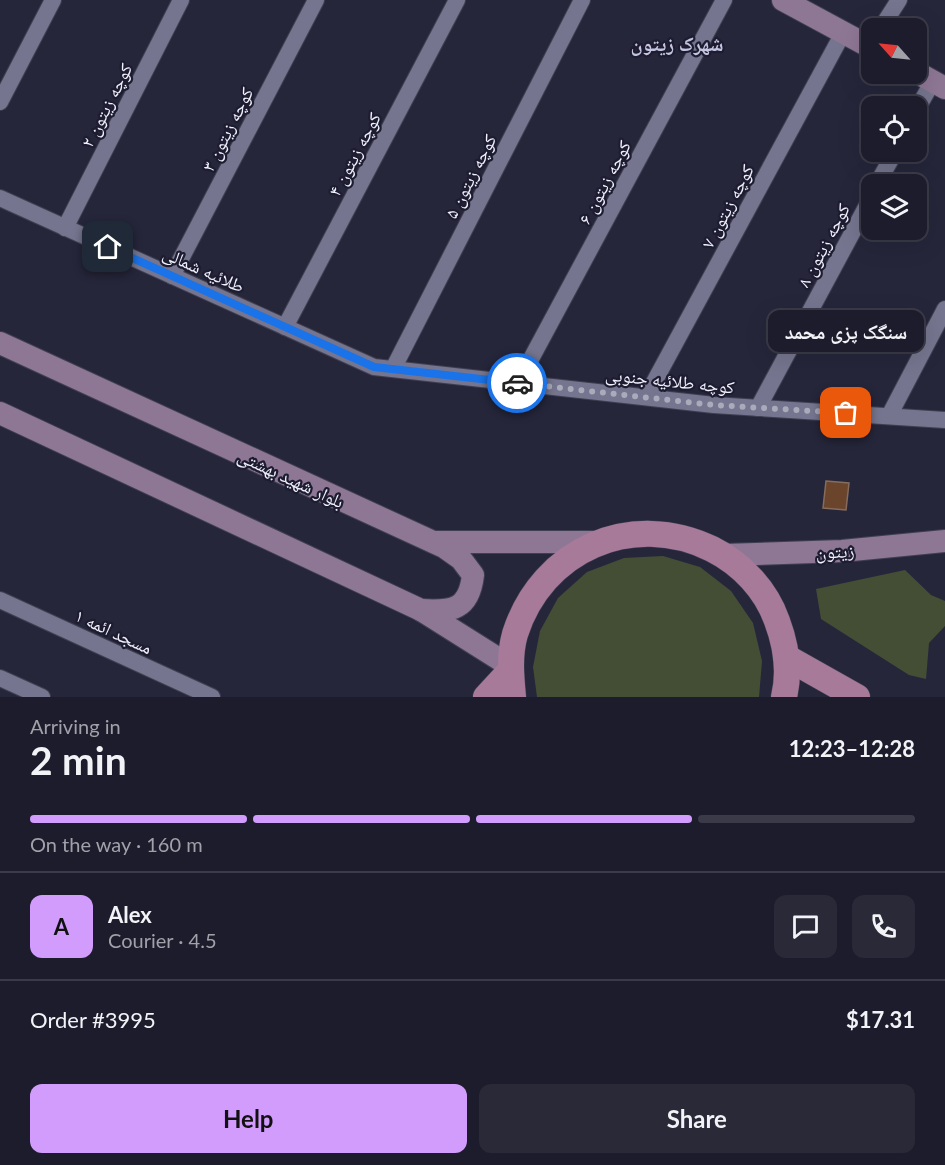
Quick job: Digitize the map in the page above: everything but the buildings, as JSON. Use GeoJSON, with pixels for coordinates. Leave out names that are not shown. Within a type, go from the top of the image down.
{"type":"FeatureCollection","features":[{"type":"Feature","properties":{"kind":"main road"},"geometry":{"type":"LineString","coordinates":[[783,0],[843,33],[861,38]]}},
{"type":"Feature","properties":{"kind":"main road","name":"بلوار شهید بهشتی"},"geometry":{"type":"LineString","coordinates":[[0,343],[429,542],[597,542]]}},
{"type":"Feature","properties":{"kind":"main road"},"geometry":{"type":"LineString","coordinates":[[0,412],[421,610],[510,669]]}},
{"type":"Feature","properties":{"kind":"main road"},"geometry":{"type":"LineString","coordinates":[[513,697],[510,669],[515,635],[527,606],[545,579],[569,558],[597,542],[629,534],[662,533],[695,540],[724,555],[744,570],[765,596],[782,633],[786,657],[784,697]]}},
{"type":"Feature","properties":{"kind":"main road","name":"زيتون"},"geometry":{"type":"LineString","coordinates":[[724,555],[842,551],[945,541]]}},
{"type":"Feature","properties":{"kind":"main road"},"geometry":{"type":"LineString","coordinates":[[421,610],[444,611],[463,603],[471,590],[472,575],[461,559],[444,547],[429,542]]}},
{"type":"Feature","properties":{"kind":"main road"},"geometry":{"type":"LineString","coordinates":[[786,657],[857,697]]}},
{"type":"Feature","properties":{"kind":"main road"},"geometry":{"type":"LineString","coordinates":[[486,697],[510,669]]}},
{"type":"Feature","properties":{"kind":"street"},"geometry":{"type":"LineString","coordinates":[[0,102],[53,0]]}},
{"type":"Feature","properties":{"kind":"street","name":"کوچه زیتون ۲"},"geometry":{"type":"LineString","coordinates":[[65,228],[181,0]]}},
{"type":"Feature","properties":{"kind":"street","name":"کوچه زیتون ۳"},"geometry":{"type":"LineString","coordinates":[[172,276],[316,0]]}},
{"type":"Feature","properties":{"kind":"street","name":"کوچه زیتون ۴"},"geometry":{"type":"LineString","coordinates":[[285,327],[457,0]]}},
{"type":"Feature","properties":{"kind":"street","name":"کوچه زیتون ۵"},"geometry":{"type":"LineString","coordinates":[[393,369],[582,0]]}},
{"type":"Feature","properties":{"kind":"street","name":"کوچه زیتون ۶"},"geometry":{"type":"LineString","coordinates":[[518,383],[724,0]]}},
{"type":"Feature","properties":{"kind":"street"},"geometry":{"type":"LineString","coordinates":[[888,18],[899,0]]}},
{"type":"Feature","properties":{"kind":"street","name":"کوچه زیتون ۷"},"geometry":{"type":"LineString","coordinates":[[646,397],[843,33]]}},
{"type":"Feature","properties":{"kind":"street"},"geometry":{"type":"LineString","coordinates":[[924,96],[931,81]]}},
{"type":"Feature","properties":{"kind":"street","name":"طلائیه شمالی"},"geometry":{"type":"LineString","coordinates":[[0,198],[374,367],[393,369]]}},
{"type":"Feature","properties":{"kind":"street","name":"کوچه زیتون ۸"},"geometry":{"type":"LineString","coordinates":[[758,408],[861,216]]}},
{"type":"Feature","properties":{"kind":"street"},"geometry":{"type":"LineString","coordinates":[[889,416],[945,309]]}},
{"type":"Feature","properties":{"kind":"street","name":"کوچه طلائیه جنوبی"},"geometry":{"type":"LineString","coordinates":[[393,369],[758,408],[945,420]]}},
{"type":"Feature","properties":{"kind":"street","name":"مسجد ائمه ۱"},"geometry":{"type":"LineString","coordinates":[[0,600],[212,697]]}},
{"type":"Feature","properties":{"kind":"street"},"geometry":{"type":"LineString","coordinates":[[0,678],[42,697]]}},
{"type":"Feature","properties":{"kind":"green space"},"geometry":{"type":"Polygon","coordinates":[[[663,556],[700,567],[731,591],[753,623],[762,661],[759,697],[537,697],[533,667],[540,631],[558,598],[587,572],[624,558],[663,556]]]}},
{"type":"Feature","properties":{"kind":"green space"},"geometry":{"type":"Polygon","coordinates":[[[905,570],[931,595],[945,601],[945,626],[929,643],[926,679],[909,675],[821,619],[816,589],[905,570]]]}},
{"type":"Feature","properties":{"kind":"way so far"},"geometry":{"type":"LineString","coordinates":[[517,383],[714,405],[846,413]]}},
{"type":"Feature","properties":{"kind":"place","name":"سنگک پزی محمد"},"geometry":{"type":"Point","coordinates":[846,413]}},
{"type":"Feature","properties":{"kind":"district","name":"شهرک زیتون"},"geometry":{"type":"Point","coordinates":[677,43]}},
{"type":"Feature","properties":{"kind":"route"},"geometry":{"type":"LineString","coordinates":[[108,247],[374,367],[517,383]]}}]}
